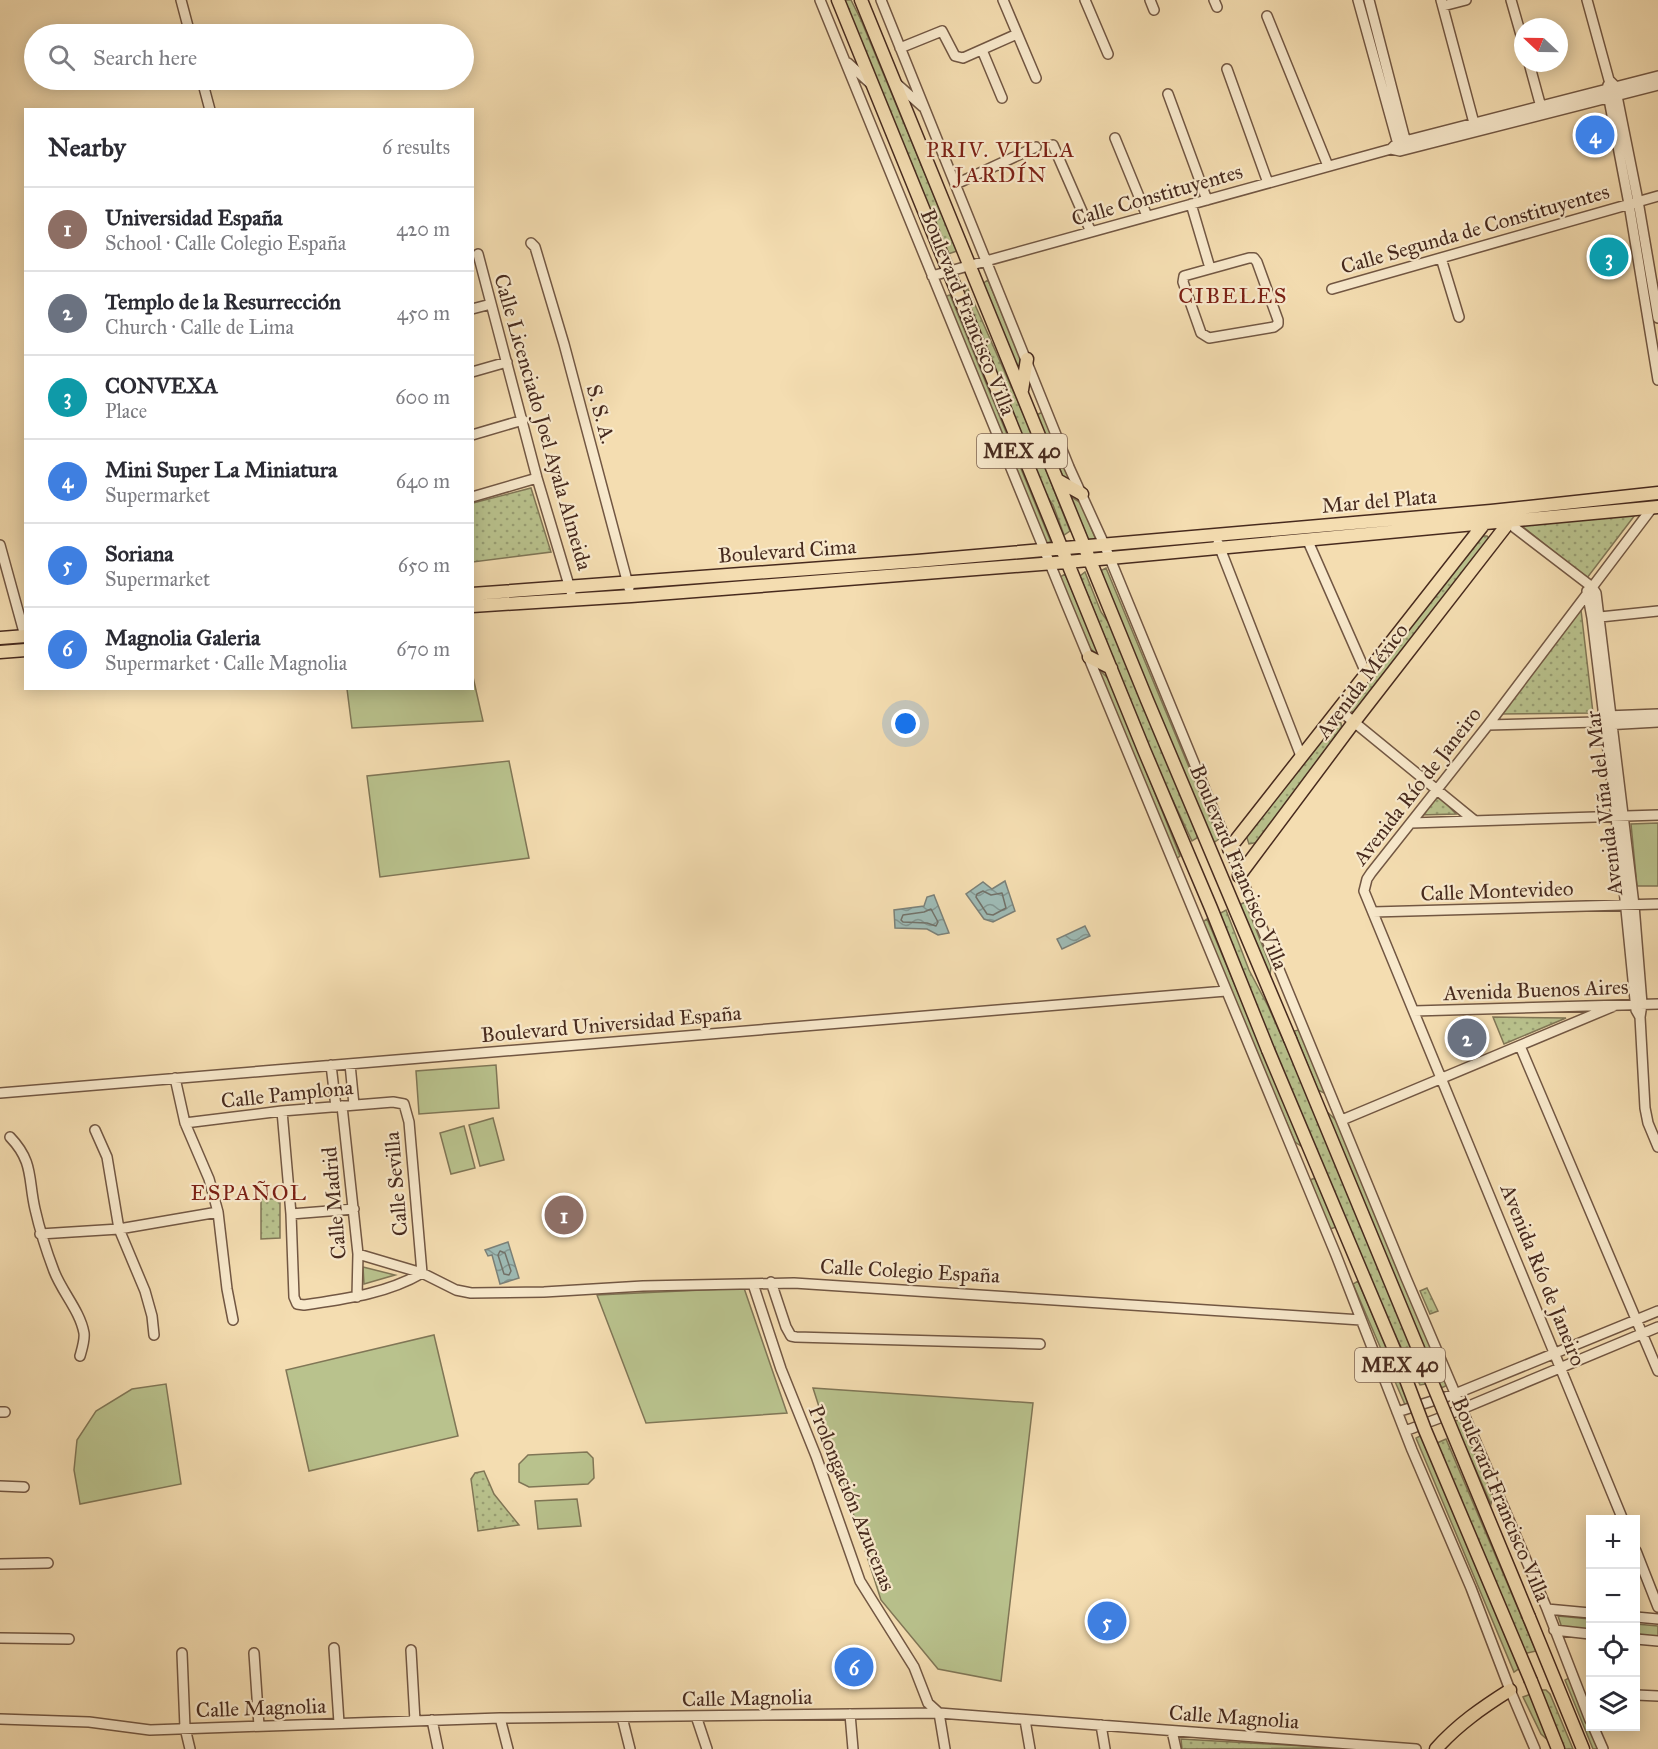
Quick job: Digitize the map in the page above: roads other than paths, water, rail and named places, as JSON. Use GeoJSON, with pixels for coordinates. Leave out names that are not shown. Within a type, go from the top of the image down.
{"type":"FeatureCollection","features":[{"type":"Feature","properties":{"kind":"main road","name":"Boulevard Francisco Villa"},"geometry":{"type":"LineString","coordinates":[[838,0],[1067,562],[1558,1749]]}},
{"type":"Feature","properties":{"kind":"main road","name":"Boulevard Francisco Villa"},"geometry":{"type":"LineString","coordinates":[[861,0],[1147,700],[1290,1039],[1583,1749]]}},
{"type":"Feature","properties":{"kind":"main road"},"geometry":{"type":"LineString","coordinates":[[1021,391],[1027,359]]}},
{"type":"Feature","properties":{"kind":"main road"},"geometry":{"type":"LineString","coordinates":[[1059,481],[1082,494]]}},
{"type":"Feature","properties":{"kind":"main road","name":"Mar del Plata"},"geometry":{"type":"LineString","coordinates":[[1104,544],[1217,541],[1491,511],[1509,514],[1658,493]]}},
{"type":"Feature","properties":{"kind":"main road"},"geometry":{"type":"LineString","coordinates":[[1217,541],[1307,539],[1485,522],[1509,514],[1655,508]]}},
{"type":"Feature","properties":{"kind":"main road","name":"Avenida México"},"geometry":{"type":"LineString","coordinates":[[1229,849],[1485,522],[1491,511]]}},
{"type":"Feature","properties":{"kind":"main road","name":"Avenida México"},"geometry":{"type":"LineString","coordinates":[[1239,876],[1509,514]]}},
{"type":"Feature","properties":{"kind":"main road","name":"Boulevard Cima"},"geometry":{"type":"LineString","coordinates":[[474,594],[631,596],[1067,562],[1217,541]]}},
{"type":"Feature","properties":{"kind":"main road","name":"Boulevard Cima"},"geometry":{"type":"LineString","coordinates":[[474,606],[572,594],[627,582],[1104,544]]}},
{"type":"Feature","properties":{"kind":"main road"},"geometry":{"type":"LineString","coordinates":[[0,638],[24,636]]}},
{"type":"Feature","properties":{"kind":"main road"},"geometry":{"type":"LineString","coordinates":[[0,652],[24,650]]}},
{"type":"Feature","properties":{"kind":"main road"},"geometry":{"type":"LineString","coordinates":[[1089,657],[1111,668]]}},
{"type":"Feature","properties":{"kind":"main road"},"geometry":{"type":"LineString","coordinates":[[1436,1749],[1453,1731],[1510,1690]]}},
{"type":"Feature","properties":{"kind":"street"},"geometry":{"type":"LineString","coordinates":[[181,0],[187,24]]}},
{"type":"Feature","properties":{"kind":"street","name":"Boulevard Francisco Villa"},"geometry":{"type":"LineString","coordinates":[[820,0],[1397,1412],[1472,1588],[1535,1749]]}},
{"type":"Feature","properties":{"kind":"street","name":"Boulevard Francisco Villa"},"geometry":{"type":"LineString","coordinates":[[881,0],[1069,467],[1104,544],[1239,876],[1586,1709]]}},
{"type":"Feature","properties":{"kind":"street"},"geometry":{"type":"LineString","coordinates":[[1003,0],[1036,78]]}},
{"type":"Feature","properties":{"kind":"street"},"geometry":{"type":"LineString","coordinates":[[1085,0],[1108,54]]}},
{"type":"Feature","properties":{"kind":"street"},"geometry":{"type":"LineString","coordinates":[[1150,0],[1154,10]]}},
{"type":"Feature","properties":{"kind":"street"},"geometry":{"type":"LineString","coordinates":[[1358,0],[1400,146]]}},
{"type":"Feature","properties":{"kind":"street"},"geometry":{"type":"LineString","coordinates":[[1369,0],[1400,146]]}},
{"type":"Feature","properties":{"kind":"street"},"geometry":{"type":"LineString","coordinates":[[1466,0],[1442,3],[1474,123]]}},
{"type":"Feature","properties":{"kind":"street"},"geometry":{"type":"LineString","coordinates":[[1511,0],[1516,18]]}},
{"type":"Feature","properties":{"kind":"street"},"geometry":{"type":"LineString","coordinates":[[1587,0],[1611,90],[1658,318]]}},
{"type":"Feature","properties":{"kind":"street"},"geometry":{"type":"LineString","coordinates":[[1267,16],[1328,166]]}},
{"type":"Feature","properties":{"kind":"street"},"geometry":{"type":"LineString","coordinates":[[900,48],[940,31],[945,33],[958,57],[963,58],[1017,34]]}},
{"type":"Feature","properties":{"kind":"street"},"geometry":{"type":"LineString","coordinates":[[982,50],[1002,98]]}},
{"type":"Feature","properties":{"kind":"street"},"geometry":{"type":"LineString","coordinates":[[846,62],[874,87]]}},
{"type":"Feature","properties":{"kind":"street"},"geometry":{"type":"LineString","coordinates":[[1227,69],[1268,183]]}},
{"type":"Feature","properties":{"kind":"street"},"geometry":{"type":"LineString","coordinates":[[1531,72],[1541,107]]}},
{"type":"Feature","properties":{"kind":"street","name":"Calle Constituyentes"},"geometry":{"type":"LineString","coordinates":[[932,276],[1658,76]]}},
{"type":"Feature","properties":{"kind":"street"},"geometry":{"type":"LineString","coordinates":[[896,84],[925,108]]}},
{"type":"Feature","properties":{"kind":"street","name":"Calle Constituyentes"},"geometry":{"type":"LineString","coordinates":[[1400,146],[1474,123],[1611,90],[1658,85]]}},
{"type":"Feature","properties":{"kind":"street"},"geometry":{"type":"LineString","coordinates":[[205,90],[209,108]]}},
{"type":"Feature","properties":{"kind":"street"},"geometry":{"type":"LineString","coordinates":[[1168,94],[1208,200]]}},
{"type":"Feature","properties":{"kind":"street"},"geometry":{"type":"LineString","coordinates":[[1114,138],[1147,216]]}},
{"type":"Feature","properties":{"kind":"street"},"geometry":{"type":"LineString","coordinates":[[1053,145],[1091,232]]}},
{"type":"Feature","properties":{"kind":"street"},"geometry":{"type":"LineString","coordinates":[[956,184],[1036,147]]}},
{"type":"Feature","properties":{"kind":"street"},"geometry":{"type":"LineString","coordinates":[[1634,202],[1658,196]]}},
{"type":"Feature","properties":{"kind":"street"},"geometry":{"type":"LineString","coordinates":[[1634,202],[1657,373]]}},
{"type":"Feature","properties":{"kind":"street","name":"Calle Segunda de Constituyentes"},"geometry":{"type":"LineString","coordinates":[[1332,289],[1634,202]]}},
{"type":"Feature","properties":{"kind":"street"},"geometry":{"type":"LineString","coordinates":[[1191,204],[1210,268]]}},
{"type":"Feature","properties":{"kind":"street","name":"S. S. A."},"geometry":{"type":"LineString","coordinates":[[531,243],[535,247],[564,344],[631,596]]}},
{"type":"Feature","properties":{"kind":"street","name":"Calle Licenciado Joel Ayala Almeida"},"geometry":{"type":"LineString","coordinates":[[478,254],[537,478],[572,594]]}},
{"type":"Feature","properties":{"kind":"street"},"geometry":{"type":"LineString","coordinates":[[1254,258],[1278,324],[1274,327],[1209,338],[1204,336],[1183,278],[1210,268],[1254,258]]}},
{"type":"Feature","properties":{"kind":"street"},"geometry":{"type":"LineString","coordinates":[[1441,258],[1459,317]]}},
{"type":"Feature","properties":{"kind":"street"},"geometry":{"type":"LineString","coordinates":[[474,308],[491,304]]}},
{"type":"Feature","properties":{"kind":"street"},"geometry":{"type":"LineString","coordinates":[[474,371],[507,362]]}},
{"type":"Feature","properties":{"kind":"street"},"geometry":{"type":"LineString","coordinates":[[474,434],[523,420]]}},
{"type":"Feature","properties":{"kind":"street"},"geometry":{"type":"LineString","coordinates":[[474,496],[537,478]]}},
{"type":"Feature","properties":{"kind":"street","name":"Avenida Río de Janeiro"},"geometry":{"type":"LineString","coordinates":[[1621,1515],[1364,891],[1366,879],[1488,725],[1588,588],[1655,508]]}},
{"type":"Feature","properties":{"kind":"street"},"geometry":{"type":"LineString","coordinates":[[1509,514],[1515,528],[1588,588]]}},
{"type":"Feature","properties":{"kind":"street"},"geometry":{"type":"LineString","coordinates":[[1307,539],[1366,673]]}},
{"type":"Feature","properties":{"kind":"street"},"geometry":{"type":"LineString","coordinates":[[1217,541],[1301,756]]}},
{"type":"Feature","properties":{"kind":"street"},"geometry":{"type":"LineString","coordinates":[[0,545],[24,632]]}},
{"type":"Feature","properties":{"kind":"street","name":"Avenida Viña del Mar"},"geometry":{"type":"LineString","coordinates":[[1588,588],[1596,593],[1600,617],[1606,721]]}},
{"type":"Feature","properties":{"kind":"street","name":"Avenida Viña del Mar"},"geometry":{"type":"LineString","coordinates":[[1588,588],[1630,905],[1639,1004],[1636,1010],[1640,1017],[1646,1108],[1648,1123],[1658,1147]]}},
{"type":"Feature","properties":{"kind":"street"},"geometry":{"type":"LineString","coordinates":[[1600,617],[1658,611]]}},
{"type":"Feature","properties":{"kind":"street"},"geometry":{"type":"LineString","coordinates":[[1338,709],[1475,821]]}},
{"type":"Feature","properties":{"kind":"street"},"geometry":{"type":"LineString","coordinates":[[1606,721],[1658,714]]}},
{"type":"Feature","properties":{"kind":"street"},"geometry":{"type":"LineString","coordinates":[[1488,725],[1606,721],[1658,722]]}},
{"type":"Feature","properties":{"kind":"street"},"geometry":{"type":"LineString","coordinates":[[1411,823],[1658,815]]}},
{"type":"Feature","properties":{"kind":"street","name":"Calle Montevideo"},"geometry":{"type":"LineString","coordinates":[[1373,912],[1658,904]]}},
{"type":"Feature","properties":{"kind":"street","name":"Boulevard Universidad España"},"geometry":{"type":"LineString","coordinates":[[0,1093],[1226,991]]}},
{"type":"Feature","properties":{"kind":"street","name":"Avenida Buenos Aires"},"geometry":{"type":"LineString","coordinates":[[1414,1011],[1658,1004]]}},
{"type":"Feature","properties":{"kind":"street"},"geometry":{"type":"LineString","coordinates":[[1342,1120],[1614,1006]]}},
{"type":"Feature","properties":{"kind":"street"},"geometry":{"type":"LineString","coordinates":[[1520,1046],[1636,1320],[1645,1332],[1658,1371]]}},
{"type":"Feature","properties":{"kind":"street"},"geometry":{"type":"LineString","coordinates":[[350,1064],[354,1105]]}},
{"type":"Feature","properties":{"kind":"street","name":"Calle Madrid"},"geometry":{"type":"LineString","coordinates":[[331,1065],[354,1209],[358,1254],[357,1297]]}},
{"type":"Feature","properties":{"kind":"street"},"geometry":{"type":"LineString","coordinates":[[175,1078],[185,1123],[209,1179],[218,1212],[226,1289],[233,1320]]}},
{"type":"Feature","properties":{"kind":"street","name":"Calle Pamplona"},"geometry":{"type":"LineString","coordinates":[[185,1123],[282,1111],[393,1102]]}},
{"type":"Feature","properties":{"kind":"street","name":"Calle Sevilla"},"geometry":{"type":"LineString","coordinates":[[393,1102],[406,1105],[409,1122],[422,1273]]}},
{"type":"Feature","properties":{"kind":"street"},"geometry":{"type":"LineString","coordinates":[[282,1111],[291,1214],[294,1297],[297,1304],[304,1305],[357,1297],[402,1284],[422,1273]]}},
{"type":"Feature","properties":{"kind":"street"},"geometry":{"type":"LineString","coordinates":[[95,1131],[107,1157],[118,1229],[145,1291],[152,1316],[154,1335]]}},
{"type":"Feature","properties":{"kind":"street"},"geometry":{"type":"LineString","coordinates":[[10,1137],[17,1144],[29,1166],[40,1234],[55,1274],[81,1322],[84,1335],[80,1356]]}},
{"type":"Feature","properties":{"kind":"street"},"geometry":{"type":"LineString","coordinates":[[291,1214],[354,1209]]}},
{"type":"Feature","properties":{"kind":"street"},"geometry":{"type":"LineString","coordinates":[[40,1234],[118,1229],[218,1212]]}},
{"type":"Feature","properties":{"kind":"street"},"geometry":{"type":"LineString","coordinates":[[358,1254],[422,1273]]}},
{"type":"Feature","properties":{"kind":"street","name":"Calle Colegio España"},"geometry":{"type":"LineString","coordinates":[[422,1273],[456,1290],[471,1293],[771,1282],[1361,1320]]}},
{"type":"Feature","properties":{"kind":"street"},"geometry":{"type":"LineString","coordinates":[[771,1282],[791,1336],[1040,1344]]}},
{"type":"Feature","properties":{"kind":"street","name":"Prolongación Azucenas"},"geometry":{"type":"LineString","coordinates":[[753,1284],[781,1368],[816,1456],[861,1581],[914,1667],[928,1703],[939,1713]]}},
{"type":"Feature","properties":{"kind":"street"},"geometry":{"type":"LineString","coordinates":[[1397,1412],[1455,1394],[1658,1311]]}},
{"type":"Feature","properties":{"kind":"street"},"geometry":{"type":"LineString","coordinates":[[1405,1431],[1658,1327]]}},
{"type":"Feature","properties":{"kind":"street"},"geometry":{"type":"LineString","coordinates":[[1645,1332],[1658,1332]]}},
{"type":"Feature","properties":{"kind":"street"},"geometry":{"type":"LineString","coordinates":[[0,1486],[24,1487]]}},
{"type":"Feature","properties":{"kind":"street"},"geometry":{"type":"LineString","coordinates":[[0,1564],[48,1563]]}},
{"type":"Feature","properties":{"kind":"street"},"geometry":{"type":"LineString","coordinates":[[1640,1563],[1658,1607]]}},
{"type":"Feature","properties":{"kind":"street"},"geometry":{"type":"LineString","coordinates":[[1546,1609],[1586,1613]]}},
{"type":"Feature","properties":{"kind":"street"},"geometry":{"type":"LineString","coordinates":[[1640,1617],[1658,1619]]}},
{"type":"Feature","properties":{"kind":"street"},"geometry":{"type":"LineString","coordinates":[[1554,1630],[1586,1634]]}},
{"type":"Feature","properties":{"kind":"street"},"geometry":{"type":"LineString","coordinates":[[0,1638],[69,1639]]}},
{"type":"Feature","properties":{"kind":"street"},"geometry":{"type":"LineString","coordinates":[[1640,1639],[1658,1641]]}},
{"type":"Feature","properties":{"kind":"street"},"geometry":{"type":"LineString","coordinates":[[334,1648],[339,1724]]}},
{"type":"Feature","properties":{"kind":"street"},"geometry":{"type":"LineString","coordinates":[[411,1650],[415,1721]]}},
{"type":"Feature","properties":{"kind":"street"},"geometry":{"type":"LineString","coordinates":[[182,1653],[184,1728],[190,1749]]}},
{"type":"Feature","properties":{"kind":"street"},"geometry":{"type":"LineString","coordinates":[[254,1653],[259,1726]]}},
{"type":"Feature","properties":{"kind":"street"},"geometry":{"type":"LineString","coordinates":[[1579,1691],[1586,1692]]}},
{"type":"Feature","properties":{"kind":"street"},"geometry":{"type":"LineString","coordinates":[[1640,1695],[1658,1696]]}},
{"type":"Feature","properties":{"kind":"street"},"geometry":{"type":"LineString","coordinates":[[939,1713],[945,1749]]}},
{"type":"Feature","properties":{"kind":"street","name":"Calle Magnolia"},"geometry":{"type":"LineString","coordinates":[[0,1719],[89,1722],[150,1730],[500,1718],[939,1713],[1346,1746],[1416,1749]]}},
{"type":"Feature","properties":{"kind":"street"},"geometry":{"type":"LineString","coordinates":[[850,1714],[853,1749]]}},
{"type":"Feature","properties":{"kind":"street"},"geometry":{"type":"LineString","coordinates":[[696,1716],[707,1749]]}},
{"type":"Feature","properties":{"kind":"street"},"geometry":{"type":"LineString","coordinates":[[622,1717],[630,1749]]}},
{"type":"Feature","properties":{"kind":"street"},"geometry":{"type":"LineString","coordinates":[[500,1718],[508,1749]]}},
{"type":"Feature","properties":{"kind":"street"},"geometry":{"type":"LineString","coordinates":[[432,1720],[438,1749]]}},
{"type":"Feature","properties":{"kind":"street"},"geometry":{"type":"LineString","coordinates":[[1025,1720],[1030,1749]]}},
{"type":"Feature","properties":{"kind":"street"},"geometry":{"type":"LineString","coordinates":[[1101,1725],[1105,1749]]}},
{"type":"Feature","properties":{"kind":"street"},"geometry":{"type":"LineString","coordinates":[[1172,1731],[1176,1749]]}},
{"type":"Feature","properties":{"kind":"street"},"geometry":{"type":"LineString","coordinates":[[1595,1731],[1603,1749]]}},
{"type":"Feature","properties":{"kind":"street","name":"Boulevard Francisco Villa"},"geometry":{"type":"LineString","coordinates":[[1529,1749],[1530,1737]]}},
{"type":"Feature","properties":{"kind":"water"},"geometry":{"type":"Polygon","coordinates":[[[1005,881],[1015,911],[993,922],[984,919],[966,894],[983,882],[992,889],[1005,881]]]}},
{"type":"Feature","properties":{"kind":"water"},"geometry":{"type":"Polygon","coordinates":[[[934,895],[949,933],[938,935],[927,929],[895,928],[894,910],[924,906],[927,897],[934,895]]]}},
{"type":"Feature","properties":{"kind":"water"},"geometry":{"type":"Polygon","coordinates":[[[1085,926],[1090,936],[1062,949],[1057,939],[1085,926]]]}},
{"type":"Feature","properties":{"kind":"water"},"geometry":{"type":"Polygon","coordinates":[[[508,1242],[519,1278],[500,1284],[492,1255],[488,1256],[485,1250],[508,1242]]]}},
{"type":"Feature","properties":{"kind":"place","name":"Mini Super La Miniatura"},"geometry":{"type":"Point","coordinates":[1595,135]}},
{"type":"Feature","properties":{"kind":"place","name":"CONVEXA"},"geometry":{"type":"Point","coordinates":[1609,257]}},
{"type":"Feature","properties":{"kind":"place","name":"Templo de la Resurrección"},"geometry":{"type":"Point","coordinates":[1467,1038]}},
{"type":"Feature","properties":{"kind":"place","name":"Universidad España"},"geometry":{"type":"Point","coordinates":[564,1215]}},
{"type":"Feature","properties":{"kind":"place","name":"Soriana"},"geometry":{"type":"Point","coordinates":[1107,1621]}},
{"type":"Feature","properties":{"kind":"place","name":"Magnolia Galeria"},"geometry":{"type":"Point","coordinates":[854,1667]}},
{"type":"Feature","properties":{"kind":"district","name":"PRIV. VILLA JARDÍN"},"geometry":{"type":"Point","coordinates":[1001,162]}},
{"type":"Feature","properties":{"kind":"district","name":"CIBELES"},"geometry":{"type":"Point","coordinates":[1233,295]}},
{"type":"Feature","properties":{"kind":"district","name":"ESPAÑOL"},"geometry":{"type":"Point","coordinates":[249,1192]}}]}
